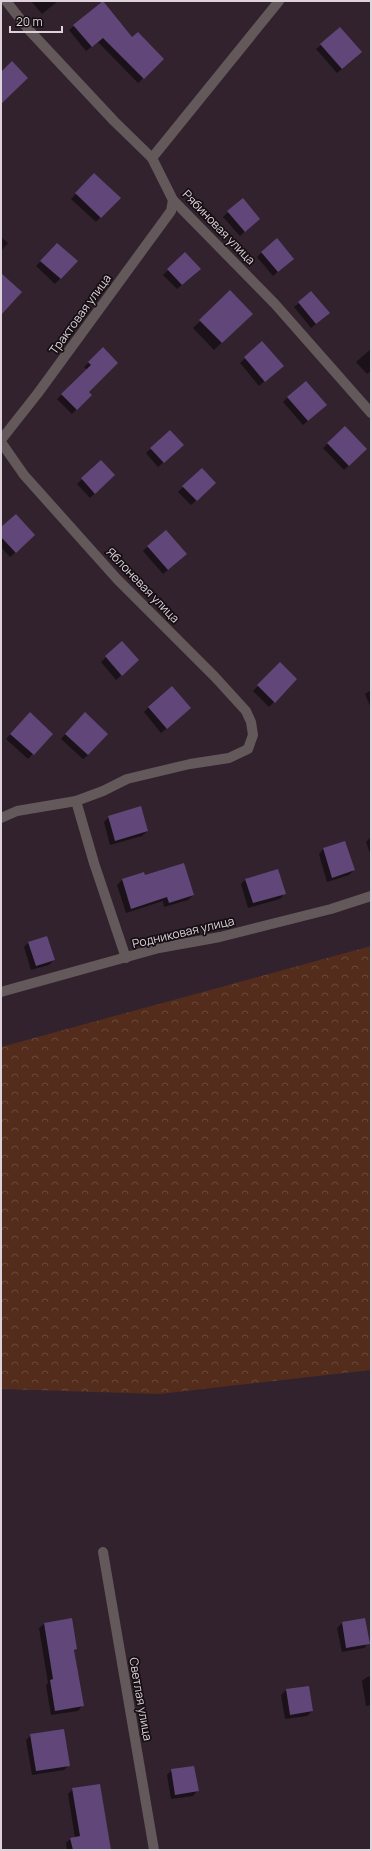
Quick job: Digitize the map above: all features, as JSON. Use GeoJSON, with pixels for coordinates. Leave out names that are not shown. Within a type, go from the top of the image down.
{"type":"FeatureCollection","features":[{"type":"Feature","properties":{"kind":"street","name":"Рябиновая улица"},"geometry":{"type":"LineString","coordinates":[[6,1],[28,29],[114,121],[152,158],[173,200],[276,304],[371,413]]}},
{"type":"Feature","properties":{"kind":"street"},"geometry":{"type":"LineString","coordinates":[[152,158],[279,1]]}},
{"type":"Feature","properties":{"kind":"street","name":"Трактовая улица"},"geometry":{"type":"LineString","coordinates":[[1,441],[38,393],[171,211],[173,200]]}},
{"type":"Feature","properties":{"kind":"street","name":"Яблоневая улица"},"geometry":{"type":"LineString","coordinates":[[1,441],[24,475],[117,579],[215,677],[246,711],[251,722],[254,735],[248,749],[229,758],[190,764],[127,779],[103,791],[76,801]]}},
{"type":"Feature","properties":{"kind":"street"},"geometry":{"type":"LineString","coordinates":[[1,818],[18,811],[76,801],[94,863],[126,958]]}},
{"type":"Feature","properties":{"kind":"street","name":"Родниковая улица"},"geometry":{"type":"LineString","coordinates":[[1,992],[159,948],[220,937],[331,909],[371,896]]}},
{"type":"Feature","properties":{"kind":"street","name":"Светлая улица"},"geometry":{"type":"LineString","coordinates":[[102,1552],[154,1850]]}},
{"type":"Feature","properties":{"kind":"green space"},"geometry":{"type":"Polygon","coordinates":[[[371,946],[371,1370],[159,1394],[1,1389],[1,1047],[371,946]]]}},
{"type":"Feature","properties":{"kind":"building"},"geometry":{"type":"Polygon","coordinates":[[[103,1],[132,37],[138,32],[164,59],[144,79],[103,38],[92,47],[73,25],[103,1]]]}},
{"type":"Feature","properties":{"kind":"building"},"geometry":{"type":"Polygon","coordinates":[[[340,27],[362,52],[342,69],[320,44],[340,27]]]}},
{"type":"Feature","properties":{"kind":"building"},"geometry":{"type":"Polygon","coordinates":[[[12,61],[28,78],[1,104],[1,72],[12,61]]]}},
{"type":"Feature","properties":{"kind":"building"},"geometry":{"type":"Polygon","coordinates":[[[94,173],[121,198],[101,218],[75,193],[94,173]]]}},
{"type":"Feature","properties":{"kind":"building"},"geometry":{"type":"Polygon","coordinates":[[[243,198],[260,219],[245,232],[227,211],[243,198]]]}},
{"type":"Feature","properties":{"kind":"building"},"geometry":{"type":"Polygon","coordinates":[[[277,238],[294,259],[278,272],[261,252],[277,238]]]}},
{"type":"Feature","properties":{"kind":"building"},"geometry":{"type":"Polygon","coordinates":[[[57,243],[78,261],[61,279],[40,261],[57,243]]]}},
{"type":"Feature","properties":{"kind":"building"},"geometry":{"type":"Polygon","coordinates":[[[185,252],[201,269],[182,285],[167,269],[185,252]]]}},
{"type":"Feature","properties":{"kind":"building"},"geometry":{"type":"Polygon","coordinates":[[[1,273],[22,292],[1,315],[1,273]]]}},
{"type":"Feature","properties":{"kind":"building"},"geometry":{"type":"Polygon","coordinates":[[[230,290],[253,314],[222,343],[199,320],[230,290]]]}},
{"type":"Feature","properties":{"kind":"building"},"geometry":{"type":"Polygon","coordinates":[[[311,291],[330,313],[316,324],[298,302],[311,291]]]}},
{"type":"Feature","properties":{"kind":"building"},"geometry":{"type":"Polygon","coordinates":[[[262,341],[284,366],[265,382],[244,357],[262,341]]]}},
{"type":"Feature","properties":{"kind":"building"},"geometry":{"type":"Polygon","coordinates":[[[103,347],[118,363],[89,392],[92,395],[77,410],[61,394],[91,365],[88,362],[103,347]]]}},
{"type":"Feature","properties":{"kind":"building"},"geometry":{"type":"Polygon","coordinates":[[[306,381],[327,405],[308,421],[287,397],[306,381]]]}},
{"type":"Feature","properties":{"kind":"building"},"geometry":{"type":"Polygon","coordinates":[[[345,426],[367,449],[349,466],[327,443],[345,426]]]}},
{"type":"Feature","properties":{"kind":"building"},"geometry":{"type":"Polygon","coordinates":[[[170,430],[184,445],[164,463],[150,448],[170,430]]]}},
{"type":"Feature","properties":{"kind":"building"},"geometry":{"type":"Polygon","coordinates":[[[101,460],[115,475],[95,494],[81,478],[101,460]]]}},
{"type":"Feature","properties":{"kind":"building"},"geometry":{"type":"Polygon","coordinates":[[[202,468],[216,483],[197,501],[182,486],[202,468]]]}},
{"type":"Feature","properties":{"kind":"building"},"geometry":{"type":"Polygon","coordinates":[[[16,514],[35,535],[16,553],[1,537],[1,527],[16,514]]]}},
{"type":"Feature","properties":{"kind":"building"},"geometry":{"type":"Polygon","coordinates":[[[166,530],[187,554],[168,570],[147,546],[166,530]]]}},
{"type":"Feature","properties":{"kind":"building"},"geometry":{"type":"Polygon","coordinates":[[[122,641],[139,660],[122,676],[105,656],[122,641]]]}},
{"type":"Feature","properties":{"kind":"building"},"geometry":{"type":"Polygon","coordinates":[[[280,662],[297,679],[275,703],[257,685],[280,662]]]}},
{"type":"Feature","properties":{"kind":"building"},"geometry":{"type":"Polygon","coordinates":[[[172,686],[191,708],[167,729],[148,707],[172,686]]]}},
{"type":"Feature","properties":{"kind":"building"},"geometry":{"type":"Polygon","coordinates":[[[30,712],[53,734],[34,755],[10,734],[30,712]]]}},
{"type":"Feature","properties":{"kind":"building"},"geometry":{"type":"Polygon","coordinates":[[[85,712],[108,734],[88,755],[65,734],[85,712]]]}},
{"type":"Feature","properties":{"kind":"building"},"geometry":{"type":"Polygon","coordinates":[[[141,806],[148,831],[115,841],[108,816],[141,806]]]}},
{"type":"Feature","properties":{"kind":"building"},"geometry":{"type":"Polygon","coordinates":[[[345,841],[355,870],[332,878],[323,848],[345,841]]]}},
{"type":"Feature","properties":{"kind":"building"},"geometry":{"type":"Polygon","coordinates":[[[184,863],[194,895],[169,903],[167,897],[131,909],[122,879],[144,872],[145,875],[184,863]]]}},
{"type":"Feature","properties":{"kind":"building"},"geometry":{"type":"Polygon","coordinates":[[[278,869],[286,894],[253,903],[245,879],[278,869]]]}},
{"type":"Feature","properties":{"kind":"building"},"geometry":{"type":"Polygon","coordinates":[[[47,936],[55,960],[36,966],[28,942],[47,936]]]}},
{"type":"Feature","properties":{"kind":"building"},"geometry":{"type":"Polygon","coordinates":[[[72,1618],[77,1649],[74,1650],[84,1706],[55,1711],[50,1680],[53,1679],[44,1623],[72,1618]]]}},
{"type":"Feature","properties":{"kind":"building"},"geometry":{"type":"Polygon","coordinates":[[[365,1618],[370,1644],[346,1648],[342,1622],[365,1618]]]}},
{"type":"Feature","properties":{"kind":"building"},"geometry":{"type":"Polygon","coordinates":[[[309,1686],[313,1711],[290,1715],[286,1689],[309,1686]]]}},
{"type":"Feature","properties":{"kind":"building"},"geometry":{"type":"Polygon","coordinates":[[[64,1729],[70,1766],[36,1771],[30,1734],[64,1729]]]}},
{"type":"Feature","properties":{"kind":"building"},"geometry":{"type":"Polygon","coordinates":[[[194,1766],[199,1791],[175,1795],[171,1769],[194,1766]]]}},
{"type":"Feature","properties":{"kind":"building"},"geometry":{"type":"Polygon","coordinates":[[[100,1784],[111,1850],[73,1850],[70,1838],[80,1836],[72,1788],[100,1784]]]}}]}
